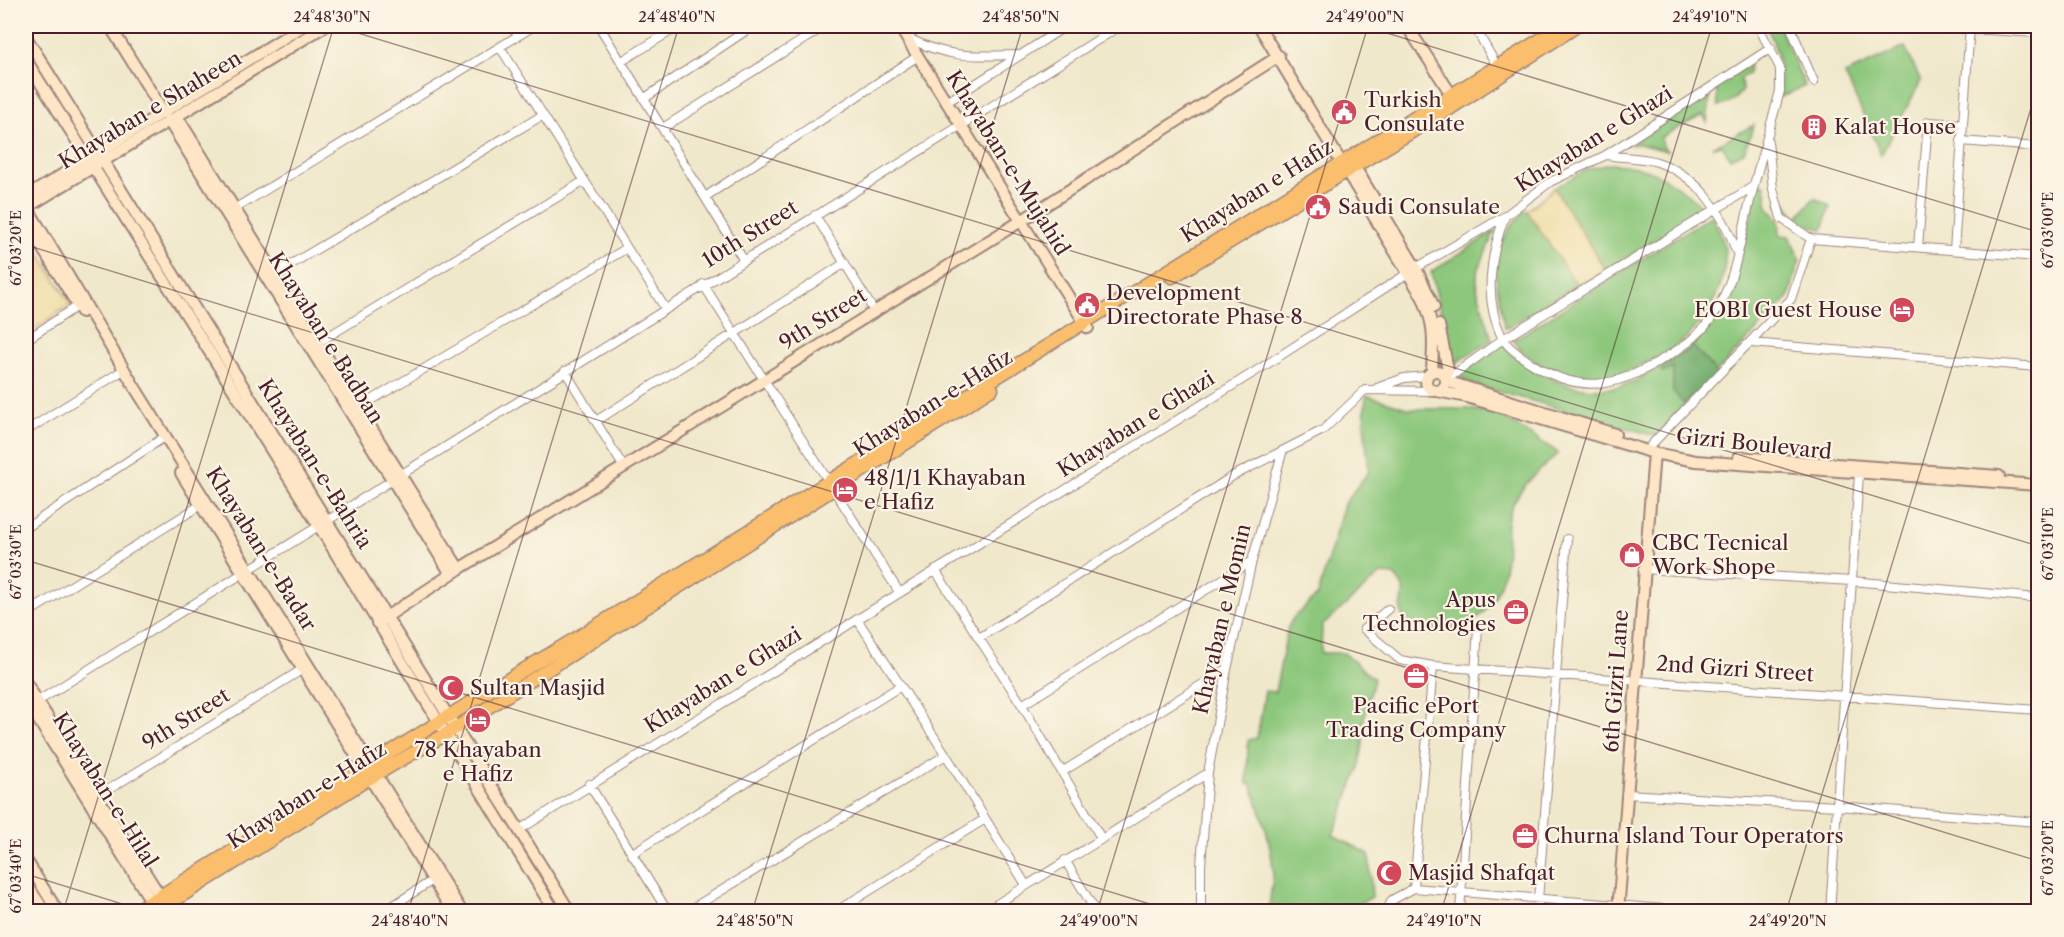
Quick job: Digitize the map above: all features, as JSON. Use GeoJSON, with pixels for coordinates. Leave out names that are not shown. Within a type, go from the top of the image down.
{"type":"FeatureCollection","features":[{"type":"Feature","properties":{"kind":"main road","name":"Khayaban e Badban"},"geometry":{"type":"LineString","coordinates":[[110,26],[170,116],[455,571]]}},
{"type":"Feature","properties":{"kind":"main road","name":"Khayaban e Badban"},"geometry":{"type":"LineString","coordinates":[[118,26],[170,116]]}},
{"type":"Feature","properties":{"kind":"main road","name":"Khayaban e Shaheen"},"geometry":{"type":"LineString","coordinates":[[26,204],[90,164],[104,162],[303,26]]}},
{"type":"Feature","properties":{"kind":"main road","name":"Khayaban e Shaheen"},"geometry":{"type":"LineString","coordinates":[[90,164],[98,152],[170,116],[325,26]]}},
{"type":"Feature","properties":{"kind":"main road","name":"Khayaban-e-Mujahid"},"geometry":{"type":"LineString","coordinates":[[899,26],[1086,324]]}},
{"type":"Feature","properties":{"kind":"main road"},"geometry":{"type":"LineString","coordinates":[[1259,26],[1348,163],[1413,270],[1436,311],[1448,370],[1444,388],[1435,391],[1426,384],[1435,343],[1433,325],[1413,270]]}},
{"type":"Feature","properties":{"kind":"main road"},"geometry":{"type":"LineString","coordinates":[[1407,26],[1451,94]]}},
{"type":"Feature","properties":{"kind":"main road"},"geometry":{"type":"LineString","coordinates":[[1348,163],[1562,26]]}},
{"type":"Feature","properties":{"kind":"main road"},"geometry":{"type":"LineString","coordinates":[[1500,66],[1547,35],[1577,26]]}},
{"type":"Feature","properties":{"kind":"main road"},"geometry":{"type":"LineString","coordinates":[[1500,66],[1586,26]]}},
{"type":"Feature","properties":{"kind":"main road","name":"Khayaban-e-Bahria"},"geometry":{"type":"LineString","coordinates":[[26,37],[323,524],[377,623],[443,717]]}},
{"type":"Feature","properties":{"kind":"main road","name":"9th Street"},"geometry":{"type":"LineString","coordinates":[[377,623],[455,571],[1021,221],[1279,56]]}},
{"type":"Feature","properties":{"kind":"main road","name":"Khayaban-e-Bahria"},"geometry":{"type":"LineString","coordinates":[[26,60],[90,164],[323,524],[387,616],[555,912]]}},
{"type":"Feature","properties":{"kind":"main road","name":"Khayaban e Hafiz"},"geometry":{"type":"LineString","coordinates":[[1086,324],[1348,163],[1451,94],[1500,66]]}},
{"type":"Feature","properties":{"kind":"main road","name":"Khayaban-e-Badar"},"geometry":{"type":"LineString","coordinates":[[26,204],[81,304]]}},
{"type":"Feature","properties":{"kind":"main road","name":"Khayaban-e-Badar"},"geometry":{"type":"LineString","coordinates":[[26,222],[81,304],[436,877],[462,912]]}},
{"type":"Feature","properties":{"kind":"main road","name":"Khayaban-e-Hafiz"},"geometry":{"type":"LineString","coordinates":[[371,771],[451,730],[832,484],[1086,324]]}},
{"type":"Feature","properties":{"kind":"main road"},"geometry":{"type":"LineString","coordinates":[[1429,374],[1440,372],[1446,380]]}},
{"type":"Feature","properties":{"kind":"main road","name":"Gizri Boulevard"},"geometry":{"type":"LineString","coordinates":[[1446,380],[1653,449],[2038,479]]}},
{"type":"Feature","properties":{"kind":"main road","name":"Gizri Boulevard"},"geometry":{"type":"LineString","coordinates":[[1435,391],[1467,397],[1696,461],[2038,485]]}},
{"type":"Feature","properties":{"kind":"main road","name":"6th Gizri Lane"},"geometry":{"type":"LineString","coordinates":[[1618,908],[1653,449]]}},
{"type":"Feature","properties":{"kind":"main road","name":"Khayaban-e-Hafiz"},"geometry":{"type":"LineString","coordinates":[[135,912],[159,907],[371,771],[443,717],[832,484]]}},
{"type":"Feature","properties":{"kind":"main road","name":"Khayaban-e-Badar"},"geometry":{"type":"LineString","coordinates":[[247,571],[303,669],[371,771]]}},
{"type":"Feature","properties":{"kind":"main road","name":"Khayaban-e-Hilal"},"geometry":{"type":"LineString","coordinates":[[26,682],[31,702],[159,907]]}},
{"type":"Feature","properties":{"kind":"main road","name":"Khayaban-e-Bahria"},"geometry":{"type":"LineString","coordinates":[[451,730],[519,830],[570,912]]}},
{"type":"Feature","properties":{"kind":"main road"},"geometry":{"type":"LineString","coordinates":[[26,860],[58,912]]}},
{"type":"Feature","properties":{"kind":"main road","name":"Khayaban-e-Badar"},"geometry":{"type":"LineString","coordinates":[[436,877],[453,912]]}},
{"type":"Feature","properties":{"kind":"main road"},"geometry":{"type":"LineString","coordinates":[[26,883],[45,912]]}},
{"type":"Feature","properties":{"kind":"street"},"geometry":{"type":"LineString","coordinates":[[230,212],[534,26]]}},
{"type":"Feature","properties":{"kind":"street"},"geometry":{"type":"LineString","coordinates":[[599,26],[742,259]]}},
{"type":"Feature","properties":{"kind":"street"},"geometry":{"type":"LineString","coordinates":[[622,61],[679,26]]}},
{"type":"Feature","properties":{"kind":"street"},"geometry":{"type":"LineString","coordinates":[[645,98],[753,26]]}},
{"type":"Feature","properties":{"kind":"street"},"geometry":{"type":"LineString","coordinates":[[663,128],[825,26]]}},
{"type":"Feature","properties":{"kind":"street"},"geometry":{"type":"LineString","coordinates":[[947,102],[1066,26]]}},
{"type":"Feature","properties":{"kind":"street","name":"10th Street"},"geometry":{"type":"LineString","coordinates":[[31,702],[323,524],[742,259],[962,127],[1120,26]]}},
{"type":"Feature","properties":{"kind":"street"},"geometry":{"type":"LineString","coordinates":[[1474,26],[1500,66]]}},
{"type":"Feature","properties":{"kind":"street"},"geometry":{"type":"LineString","coordinates":[[1505,216],[1498,235],[1490,273],[1494,303],[1503,339],[1527,360],[1553,375],[1602,385],[1618,382],[1647,369],[1699,334],[1724,297],[1780,91],[1780,68],[1758,26]]}},
{"type":"Feature","properties":{"kind":"street"},"geometry":{"type":"LineString","coordinates":[[1790,26],[1814,82]]}},
{"type":"Feature","properties":{"kind":"street"},"geometry":{"type":"LineString","coordinates":[[1922,26],[1970,27],[2038,33]]}},
{"type":"Feature","properties":{"kind":"street"},"geometry":{"type":"LineString","coordinates":[[1954,250],[1970,27]]}},
{"type":"Feature","properties":{"kind":"street"},"geometry":{"type":"LineString","coordinates":[[907,38],[929,48],[966,57],[1020,55]]}},
{"type":"Feature","properties":{"kind":"street"},"geometry":{"type":"LineString","coordinates":[[500,47],[665,308]]}},
{"type":"Feature","properties":{"kind":"street","name":"Khayaban e Ghazi"},"geometry":{"type":"LineString","coordinates":[[519,830],[589,784],[857,619],[1413,270],[1505,216],[1550,182],[1605,155],[1771,48]]}},
{"type":"Feature","properties":{"kind":"street"},"geometry":{"type":"LineString","coordinates":[[705,197],[918,56]]}},
{"type":"Feature","properties":{"kind":"street"},"geometry":{"type":"LineString","coordinates":[[271,277],[543,115]]}},
{"type":"Feature","properties":{"kind":"street"},"geometry":{"type":"LineString","coordinates":[[1918,247],[1928,122],[1963,124]]}},
{"type":"Feature","properties":{"kind":"street"},"geometry":{"type":"LineString","coordinates":[[1767,136],[1773,189],[1781,218],[1811,239],[2038,257]]}},
{"type":"Feature","properties":{"kind":"street"},"geometry":{"type":"LineString","coordinates":[[1961,141],[2038,147]]}},
{"type":"Feature","properties":{"kind":"street"},"geometry":{"type":"LineString","coordinates":[[1605,155],[1647,160],[1668,167],[1695,185],[1715,208],[1730,231],[1737,253]]}},
{"type":"Feature","properties":{"kind":"street"},"geometry":{"type":"LineString","coordinates":[[314,345],[584,181]]}},
{"type":"Feature","properties":{"kind":"street"},"geometry":{"type":"LineString","coordinates":[[1446,380],[1503,339],[1754,186]]}},
{"type":"Feature","properties":{"kind":"street"},"geometry":{"type":"LineString","coordinates":[[815,215],[874,311]]}},
{"type":"Feature","properties":{"kind":"street"},"geometry":{"type":"LineString","coordinates":[[1653,449],[1791,299],[1811,239]]}},
{"type":"Feature","properties":{"kind":"street"},"geometry":{"type":"LineString","coordinates":[[354,410],[627,248]]}},
{"type":"Feature","properties":{"kind":"street"},"geometry":{"type":"LineString","coordinates":[[596,422],[845,263]]}},
{"type":"Feature","properties":{"kind":"street"},"geometry":{"type":"LineString","coordinates":[[703,284],[899,592]]}},
{"type":"Feature","properties":{"kind":"street"},"geometry":{"type":"LineString","coordinates":[[26,340],[81,304]]}},
{"type":"Feature","properties":{"kind":"street"},"geometry":{"type":"LineString","coordinates":[[1751,343],[2038,367]]}},
{"type":"Feature","properties":{"kind":"street"},"geometry":{"type":"LineString","coordinates":[[26,431],[122,371]]}},
{"type":"Feature","properties":{"kind":"street"},"geometry":{"type":"LineString","coordinates":[[565,371],[623,466]]}},
{"type":"Feature","properties":{"kind":"street"},"geometry":{"type":"LineString","coordinates":[[979,638],[1233,476],[1282,453],[1323,430],[1357,395],[1365,390],[1404,378],[1429,374]]}},
{"type":"Feature","properties":{"kind":"street"},"geometry":{"type":"LineString","coordinates":[[1376,388],[1396,392],[1435,391]]}},
{"type":"Feature","properties":{"kind":"street"},"geometry":{"type":"LineString","coordinates":[[26,528],[164,438]]}},
{"type":"Feature","properties":{"kind":"street","name":"Khayaban e Momin"},"geometry":{"type":"LineString","coordinates":[[1201,912],[1201,865],[1208,773],[1227,669],[1252,561],[1282,453]]}},
{"type":"Feature","properties":{"kind":"street"},"geometry":{"type":"LineString","coordinates":[[1830,912],[1859,474]]}},
{"type":"Feature","properties":{"kind":"street"},"geometry":{"type":"LineString","coordinates":[[26,614],[205,503]]}},
{"type":"Feature","properties":{"kind":"street"},"geometry":{"type":"LineString","coordinates":[[1536,912],[1567,539]]}},
{"type":"Feature","properties":{"kind":"street"},"geometry":{"type":"LineString","coordinates":[[1022,705],[1252,561]]}},
{"type":"Feature","properties":{"kind":"street"},"geometry":{"type":"LineString","coordinates":[[1643,569],[1852,581],[2038,598]]}},
{"type":"Feature","properties":{"kind":"street"},"geometry":{"type":"LineString","coordinates":[[935,570],[1022,705],[1101,838]]}},
{"type":"Feature","properties":{"kind":"street","name":"2nd Gizri Street"},"geometry":{"type":"LineString","coordinates":[[1388,609],[1364,629],[1400,660],[1433,666],[2038,710]]}},
{"type":"Feature","properties":{"kind":"street"},"geometry":{"type":"LineString","coordinates":[[857,619],[899,687],[946,755],[1026,885]]}},
{"type":"Feature","properties":{"kind":"street"},"geometry":{"type":"LineString","coordinates":[[1460,912],[1478,627]]}},
{"type":"Feature","properties":{"kind":"street"},"geometry":{"type":"LineString","coordinates":[[1413,888],[1433,666]]}},
{"type":"Feature","properties":{"kind":"street","name":"9th Street"},"geometry":{"type":"LineString","coordinates":[[93,799],[303,669]]}},
{"type":"Feature","properties":{"kind":"street"},"geometry":{"type":"LineString","coordinates":[[1062,772],[1227,669]]}},
{"type":"Feature","properties":{"kind":"street"},"geometry":{"type":"LineString","coordinates":[[631,854],[899,687]]}},
{"type":"Feature","properties":{"kind":"street"},"geometry":{"type":"LineString","coordinates":[[686,912],[946,755]]}},
{"type":"Feature","properties":{"kind":"street"},"geometry":{"type":"LineString","coordinates":[[984,912],[1208,773]]}},
{"type":"Feature","properties":{"kind":"street"},"geometry":{"type":"LineString","coordinates":[[589,784],[668,912]]}},
{"type":"Feature","properties":{"kind":"street"},"geometry":{"type":"LineString","coordinates":[[1626,794],[1837,806],[2038,822]]}},
{"type":"Feature","properties":{"kind":"street"},"geometry":{"type":"LineString","coordinates":[[834,912],[985,819]]}},
{"type":"Feature","properties":{"kind":"street"},"geometry":{"type":"LineString","coordinates":[[1065,860],[1096,912]]}},
{"type":"Feature","properties":{"kind":"street"},"geometry":{"type":"LineString","coordinates":[[383,912],[436,877]]}},
{"type":"Feature","properties":{"kind":"street"},"geometry":{"type":"LineString","coordinates":[[1386,912],[1392,900],[1413,888],[1618,908],[1700,912]]}},
{"type":"Feature","properties":{"kind":"green space"},"geometry":{"type":"Polygon","coordinates":[[[1766,26],[1779,26],[1805,86],[1780,97],[1778,60],[1774,43],[1766,26]]]}},
{"type":"Feature","properties":{"kind":"green space"},"geometry":{"type":"Polygon","coordinates":[[[1905,47],[1921,81],[1881,155],[1845,74],[1905,47]]]}},
{"type":"Feature","properties":{"kind":"green space"},"geometry":{"type":"Polygon","coordinates":[[[1750,64],[1749,73],[1741,78],[1742,90],[1729,103],[1718,106],[1717,93],[1713,88],[1750,64]]]}},
{"type":"Feature","properties":{"kind":"green space"},"geometry":{"type":"Polygon","coordinates":[[[1708,91],[1710,97],[1707,122],[1703,115],[1661,137],[1662,145],[1667,151],[1639,144],[1630,145],[1708,91]]]}},
{"type":"Feature","properties":{"kind":"green space"},"geometry":{"type":"Polygon","coordinates":[[[1754,125],[1744,152],[1730,158],[1722,145],[1712,147],[1754,125]]]}},
{"type":"Feature","properties":{"kind":"green space"},"geometry":{"type":"Polygon","coordinates":[[[1610,164],[1636,167],[1660,176],[1681,189],[1701,206],[1695,215],[1606,271],[1554,188],[1588,169],[1610,164]]]}},
{"type":"Feature","properties":{"kind":"green space"},"geometry":{"type":"Polygon","coordinates":[[[1759,183],[1765,185],[1768,207],[1779,221],[1780,235],[1789,236],[1800,259],[1789,297],[1655,436],[1465,382],[1458,373],[1502,343],[1529,366],[1545,376],[1578,387],[1613,388],[1635,381],[1687,350],[1718,316],[1717,312],[1736,277],[1759,183]]]}},
{"type":"Feature","properties":{"kind":"green space"},"geometry":{"type":"Polygon","coordinates":[[[1782,198],[1797,218],[1814,198],[1830,206],[1823,230],[1788,217],[1777,202],[1782,198]]]}},
{"type":"Feature","properties":{"kind":"green space"},"geometry":{"type":"Polygon","coordinates":[[[1524,211],[1527,211],[1577,285],[1505,329],[1497,280],[1498,253],[1511,226],[1524,211]]]}},
{"type":"Feature","properties":{"kind":"green space"},"geometry":{"type":"Polygon","coordinates":[[[1712,215],[1725,250],[1724,272],[1710,308],[1693,331],[1673,348],[1628,371],[1587,380],[1566,376],[1546,368],[1527,355],[1513,340],[1712,215]]]}},
{"type":"Feature","properties":{"kind":"green space"},"geometry":{"type":"Polygon","coordinates":[[[1495,231],[1477,272],[1477,288],[1492,340],[1454,364],[1431,272],[1495,231]]]}},
{"type":"Feature","properties":{"kind":"green space"},"geometry":{"type":"Polygon","coordinates":[[[1693,346],[1718,375],[1684,404],[1673,391],[1673,367],[1662,372],[1661,367],[1693,346]]]}},
{"type":"Feature","properties":{"kind":"green space"},"geometry":{"type":"Polygon","coordinates":[[[1366,395],[1410,409],[1467,409],[1496,413],[1559,453],[1529,481],[1516,497],[1507,522],[1507,553],[1502,578],[1488,608],[1477,618],[1464,626],[1448,631],[1411,634],[1401,614],[1404,592],[1402,585],[1394,575],[1381,574],[1322,626],[1321,653],[1344,653],[1374,679],[1362,727],[1363,743],[1359,768],[1333,835],[1369,854],[1372,897],[1359,904],[1358,911],[1271,911],[1272,859],[1268,837],[1251,784],[1247,784],[1248,740],[1257,738],[1265,691],[1275,692],[1288,627],[1293,618],[1318,595],[1344,504],[1369,471],[1364,423],[1366,395]]]}},
{"type":"Feature","properties":{"kind":"sand"},"geometry":{"type":"Polygon","coordinates":[[[1554,188],[1606,271],[1577,285],[1527,211],[1554,188]]]}},
{"type":"Feature","properties":{"kind":"sand"},"geometry":{"type":"Polygon","coordinates":[[[26,232],[71,304],[26,335],[26,232]]]}},
{"type":"Feature","properties":{"kind":"place","name":"Turkish Consulate"},"geometry":{"type":"Point","coordinates":[1344,112]}},
{"type":"Feature","properties":{"kind":"place","name":"Kalat House"},"geometry":{"type":"Point","coordinates":[1814,127]}},
{"type":"Feature","properties":{"kind":"place","name":"Saudi Consulate"},"geometry":{"type":"Point","coordinates":[1318,207]}},
{"type":"Feature","properties":{"kind":"place","name":"Development Directorate Phase 8"},"geometry":{"type":"Point","coordinates":[1087,305]}},
{"type":"Feature","properties":{"kind":"place","name":"EOBI Guest House"},"geometry":{"type":"Point","coordinates":[1902,310]}},
{"type":"Feature","properties":{"kind":"place","name":"48/1/1 Khayaban e Hafiz"},"geometry":{"type":"Point","coordinates":[845,490]}},
{"type":"Feature","properties":{"kind":"place","name":"CBC Tecnical Work Shope"},"geometry":{"type":"Point","coordinates":[1632,555]}},
{"type":"Feature","properties":{"kind":"place","name":"Apus Technologies"},"geometry":{"type":"Point","coordinates":[1516,612]}},
{"type":"Feature","properties":{"kind":"place","name":"Pacific ePort Trading Company"},"geometry":{"type":"Point","coordinates":[1416,676]}},
{"type":"Feature","properties":{"kind":"place","name":"Sultan Masjid"},"geometry":{"type":"Point","coordinates":[451,688]}},
{"type":"Feature","properties":{"kind":"place","name":"78 Khayaban e Hafiz"},"geometry":{"type":"Point","coordinates":[478,720]}},
{"type":"Feature","properties":{"kind":"place","name":"Churna Island Tour Operators"},"geometry":{"type":"Point","coordinates":[1525,836]}},
{"type":"Feature","properties":{"kind":"place","name":"Masjid Shafqat"},"geometry":{"type":"Point","coordinates":[1389,873]}}]}
